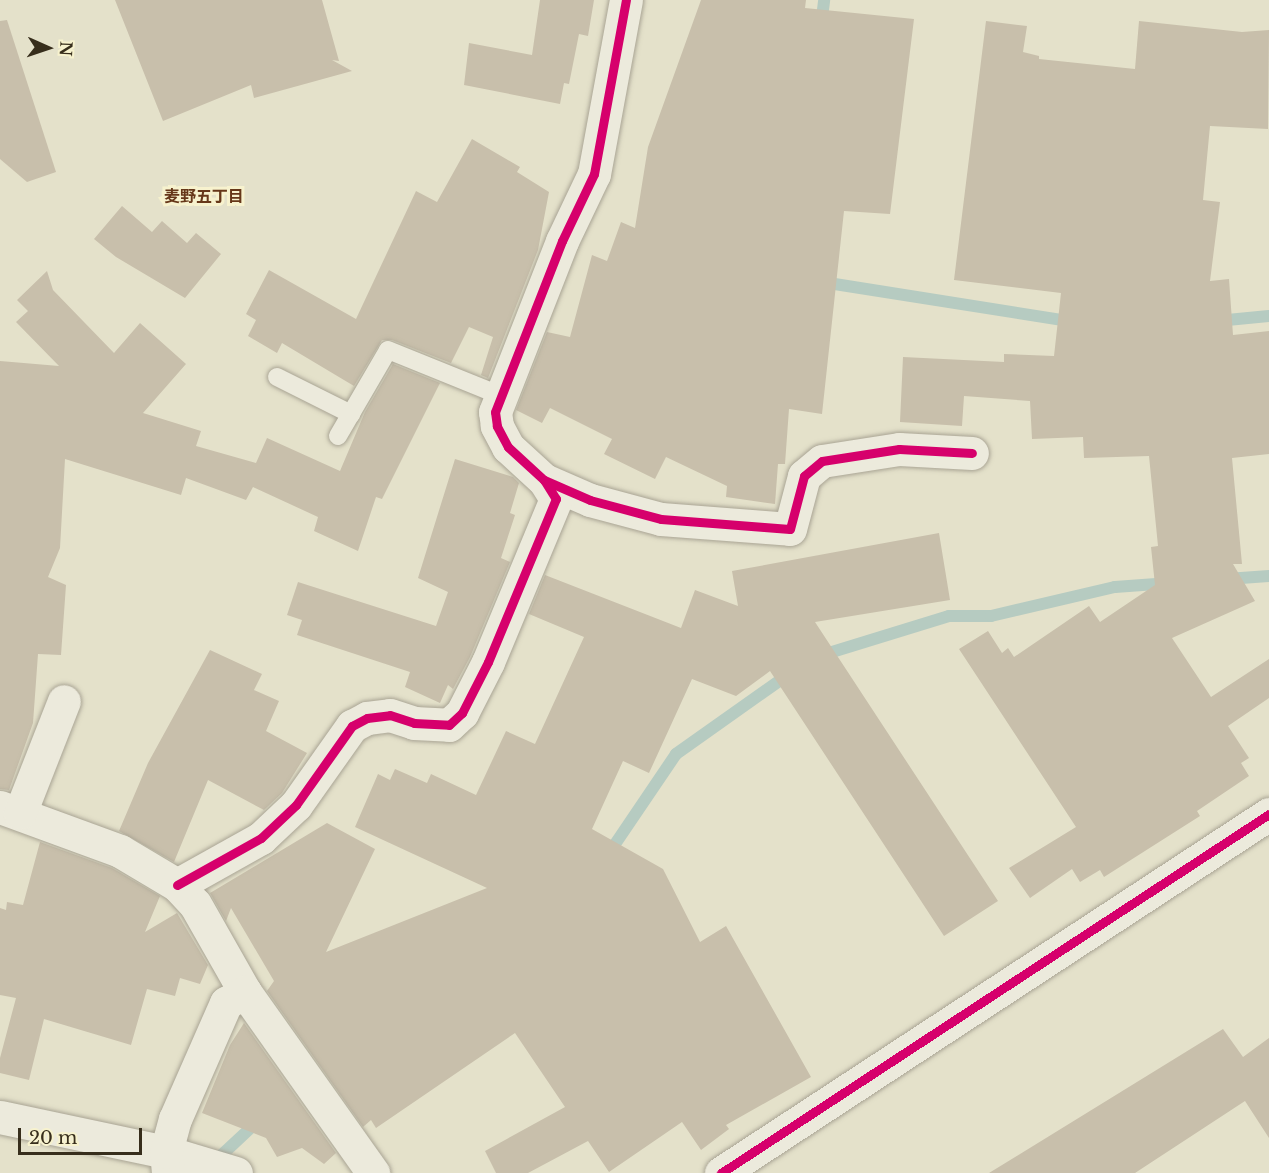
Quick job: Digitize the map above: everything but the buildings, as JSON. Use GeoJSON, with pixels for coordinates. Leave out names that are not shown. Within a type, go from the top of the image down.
{"type":"FeatureCollection","features":[{"type":"Feature","properties":{"kind":"street"},"geometry":{"type":"LineString","coordinates":[[177,885],[261,838],[296,805],[352,726],[367,718],[390,715],[414,723],[449,725],[462,713],[488,662],[556,499],[544,480],[503,438],[495,412],[562,241],[594,174],[626,0]]}},
{"type":"Feature","properties":{"kind":"street"},"geometry":{"type":"LineString","coordinates":[[544,480],[590,500],[661,519],[790,529],[804,476],[822,461],[899,449],[972,453]]}},
{"type":"Feature","properties":{"kind":"street"},"geometry":{"type":"LineString","coordinates":[[64,701],[10,810],[120,850],[177,885],[195,904],[246,992],[373,1173]]}},
{"type":"Feature","properties":{"kind":"street"},"geometry":{"type":"LineString","coordinates":[[721,1173],[1269,814]]}},
{"type":"Feature","properties":{"kind":"street"},"geometry":{"type":"LineString","coordinates":[[167,1162],[175,1119],[226,1003],[246,992]]}},
{"type":"Feature","properties":{"kind":"street"},"geometry":{"type":"LineString","coordinates":[[0,1117],[167,1162],[236,1173]]}},
{"type":"Feature","properties":{"kind":"lane"},"geometry":{"type":"LineString","coordinates":[[338,436],[388,350],[502,396]]}},
{"type":"Feature","properties":{"kind":"lane"},"geometry":{"type":"LineString","coordinates":[[277,376],[351,414]]}},
{"type":"Feature","properties":{"kind":"waterway"},"geometry":{"type":"LineString","coordinates":[[821,26],[824,0]]}},
{"type":"Feature","properties":{"kind":"waterway"},"geometry":{"type":"LineString","coordinates":[[822,282],[1074,322]]}},
{"type":"Feature","properties":{"kind":"waterway"},"geometry":{"type":"LineString","coordinates":[[1217,321],[1269,316]]}},
{"type":"Feature","properties":{"kind":"waterway"},"geometry":{"type":"LineString","coordinates":[[1227,579],[1269,576]]}},
{"type":"Feature","properties":{"kind":"waterway"},"geometry":{"type":"LineString","coordinates":[[819,656],[949,616],[991,616],[1115,587],[1170,583]]}},
{"type":"Feature","properties":{"kind":"waterway"},"geometry":{"type":"LineString","coordinates":[[607,856],[676,754],[789,674]]}},
{"type":"Feature","properties":{"kind":"waterway"},"geometry":{"type":"LineString","coordinates":[[212,1164],[259,1120]]}},
{"type":"Feature","properties":{"kind":"cycle path"},"geometry":{"type":"LineString","coordinates":[[177,885],[261,838],[296,805],[352,726],[367,718],[390,715],[414,723],[449,725],[462,713],[488,662],[556,499],[544,480],[508,447],[497,426],[495,412],[562,241],[594,174],[626,0]]}},
{"type":"Feature","properties":{"kind":"cycle path"},"geometry":{"type":"LineString","coordinates":[[544,480],[590,500],[661,519],[790,529],[804,476],[822,461],[899,449],[972,453]]}},
{"type":"Feature","properties":{"kind":"cycle path"},"geometry":{"type":"LineString","coordinates":[[721,1173],[1269,814]]}},
{"type":"Feature","properties":{"kind":"district","name":"麦野五丁目"},"geometry":{"type":"Point","coordinates":[204,196]}}]}
